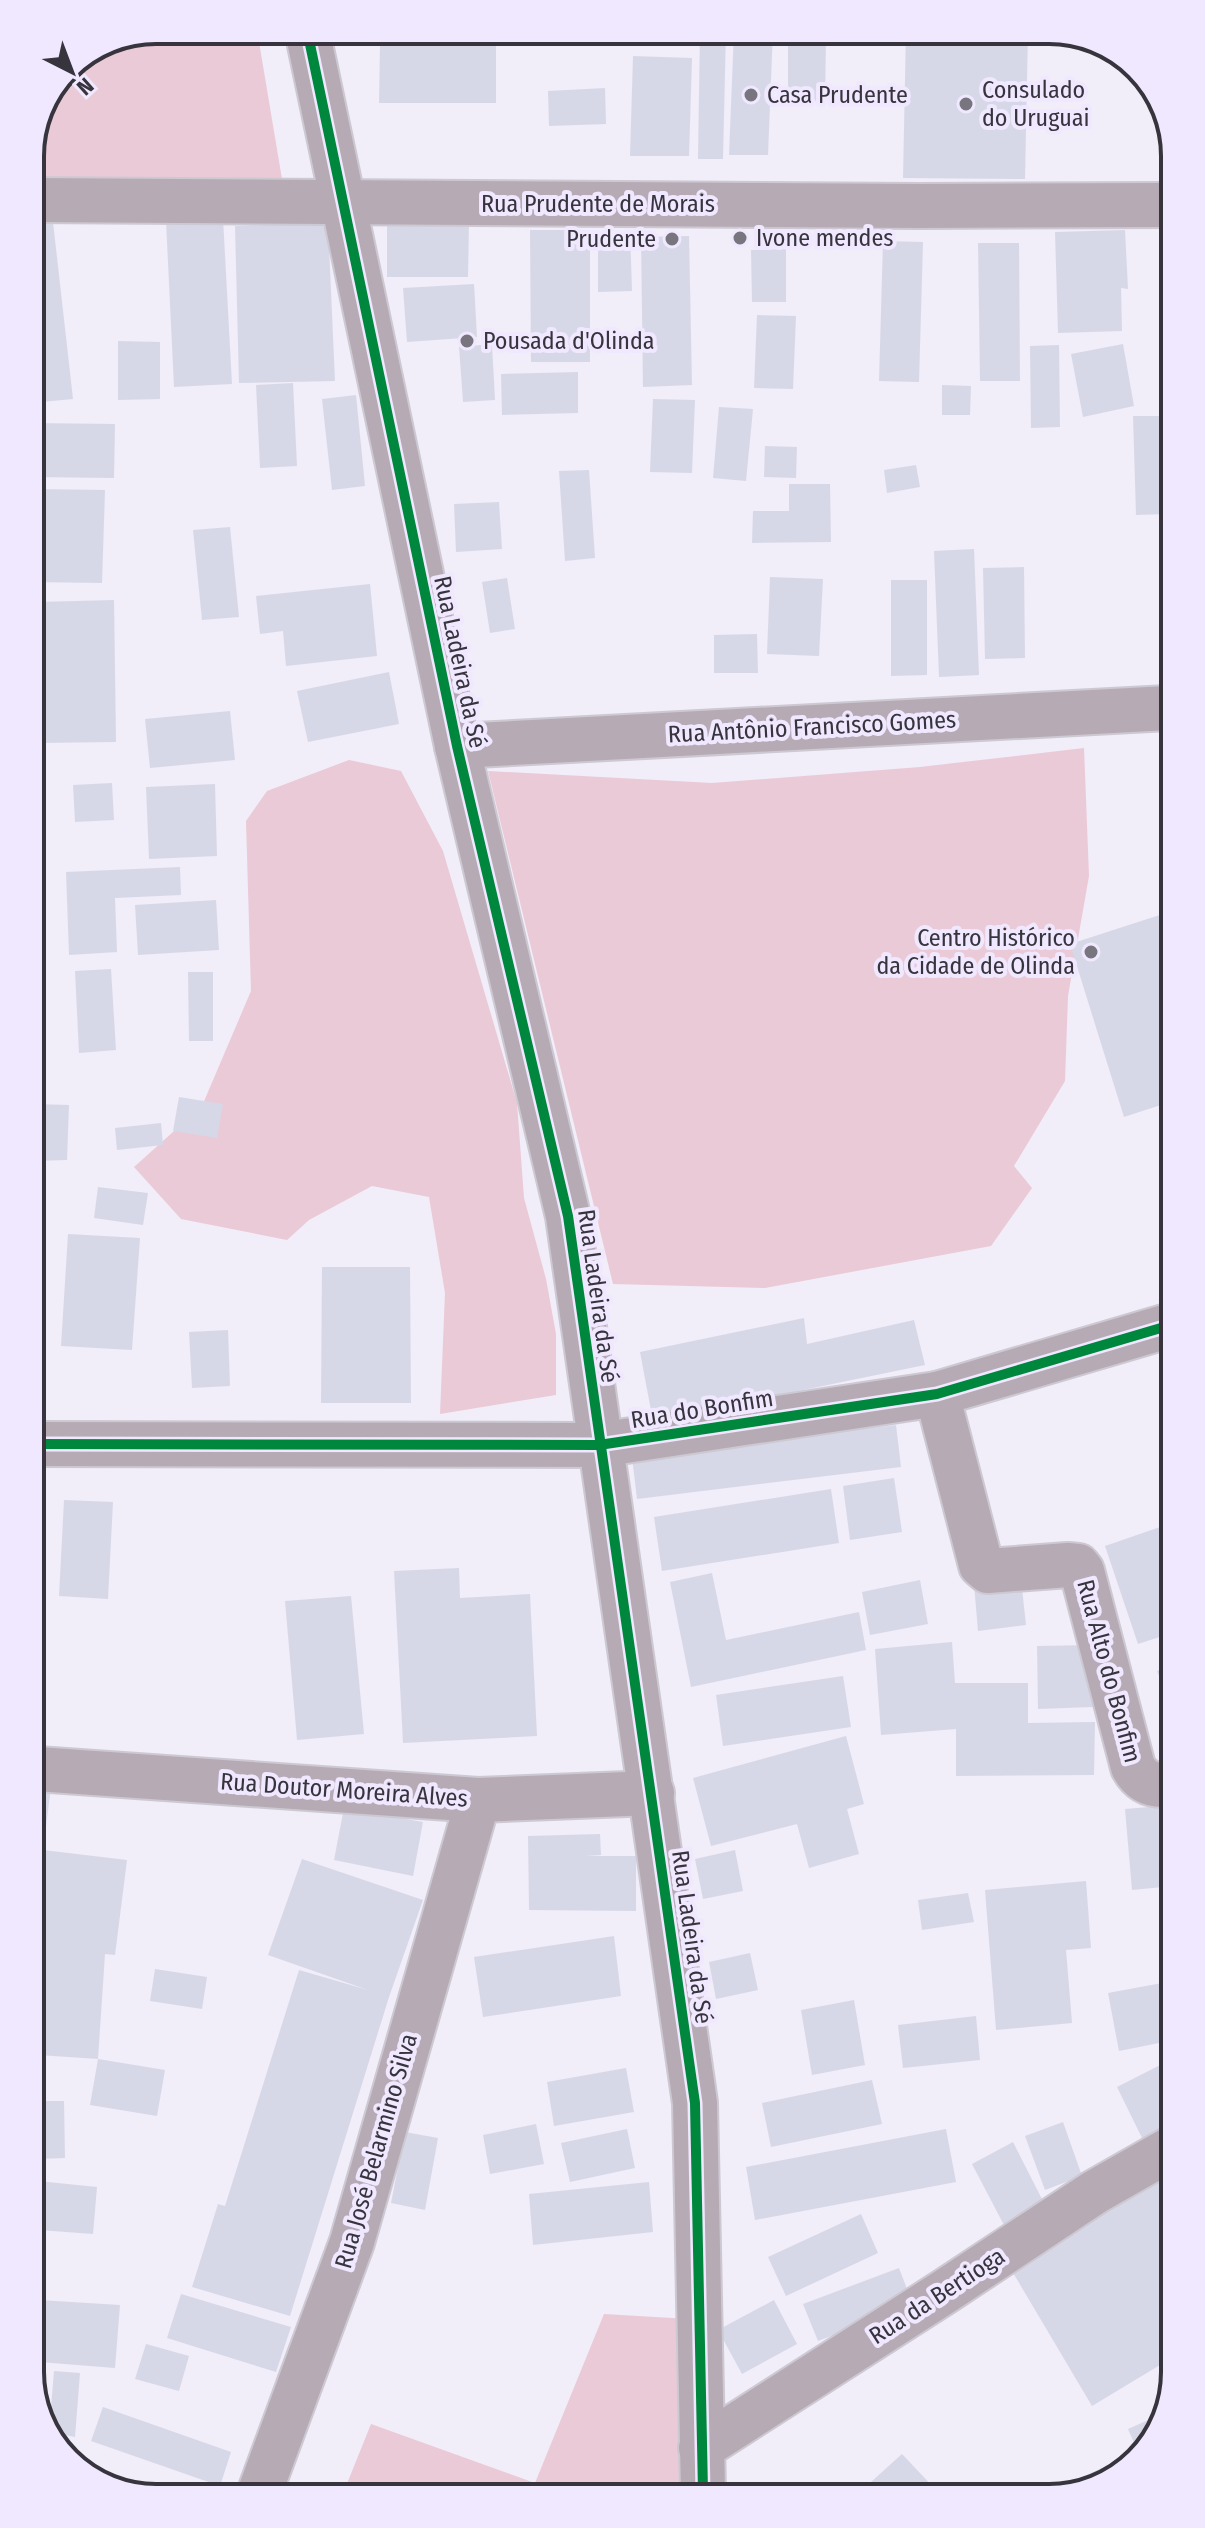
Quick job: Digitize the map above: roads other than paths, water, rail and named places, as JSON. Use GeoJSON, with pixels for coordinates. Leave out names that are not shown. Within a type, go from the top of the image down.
{"type":"FeatureCollection","features":[{"type":"Feature","properties":{"kind":"street","name":"Rua Ladeira da Sé"},"geometry":{"type":"LineString","coordinates":[[310,44],[457,746],[568,1216],[695,2103],[703,2484]]}},
{"type":"Feature","properties":{"kind":"street","name":"Rua Prudente de Morais"},"geometry":{"type":"LineString","coordinates":[[44,200],[1161,205]]}},
{"type":"Feature","properties":{"kind":"street","name":"Rua Antônio Francisco Gomes"},"geometry":{"type":"LineString","coordinates":[[457,746],[1161,708]]}},
{"type":"Feature","properties":{"kind":"street","name":"Rua do Bonfim"},"geometry":{"type":"LineString","coordinates":[[44,1444],[599,1445],[937,1394],[1161,1328]]}},
{"type":"Feature","properties":{"kind":"street","name":"Rua Alto do Bonfim"},"geometry":{"type":"LineString","coordinates":[[937,1394],[981,1565],[992,1571],[1078,1566],[1084,1576],[1133,1767],[1137,1775],[1152,1784],[1161,1784]]}},
{"type":"Feature","properties":{"kind":"street","name":"Rua Doutor Moreira Alves"},"geometry":{"type":"LineString","coordinates":[[44,1769],[478,1800],[652,1793]]}},
{"type":"Feature","properties":{"kind":"street","name":"Rua José Belarmino Silva"},"geometry":{"type":"LineString","coordinates":[[263,2484],[352,2242],[478,1800]]}},
{"type":"Feature","properties":{"kind":"street","name":"Rua da Bertioga"},"geometry":{"type":"LineString","coordinates":[[701,2448],[1095,2192],[1161,2154]]}},
{"type":"Feature","properties":{"kind":"place","name":"Casa Prudente"},"geometry":{"type":"Point","coordinates":[751,95]}},
{"type":"Feature","properties":{"kind":"place","name":"Consulado do Uruguai"},"geometry":{"type":"Point","coordinates":[966,104]}},
{"type":"Feature","properties":{"kind":"place","name":"Ivone mendes"},"geometry":{"type":"Point","coordinates":[740,238]}},
{"type":"Feature","properties":{"kind":"place","name":"Prudente"},"geometry":{"type":"Point","coordinates":[672,239]}},
{"type":"Feature","properties":{"kind":"place","name":"Pousada d'Olinda"},"geometry":{"type":"Point","coordinates":[467,341]}},
{"type":"Feature","properties":{"kind":"place","name":"Centro Histórico da Cidade de Olinda"},"geometry":{"type":"Point","coordinates":[1091,952]}}]}
